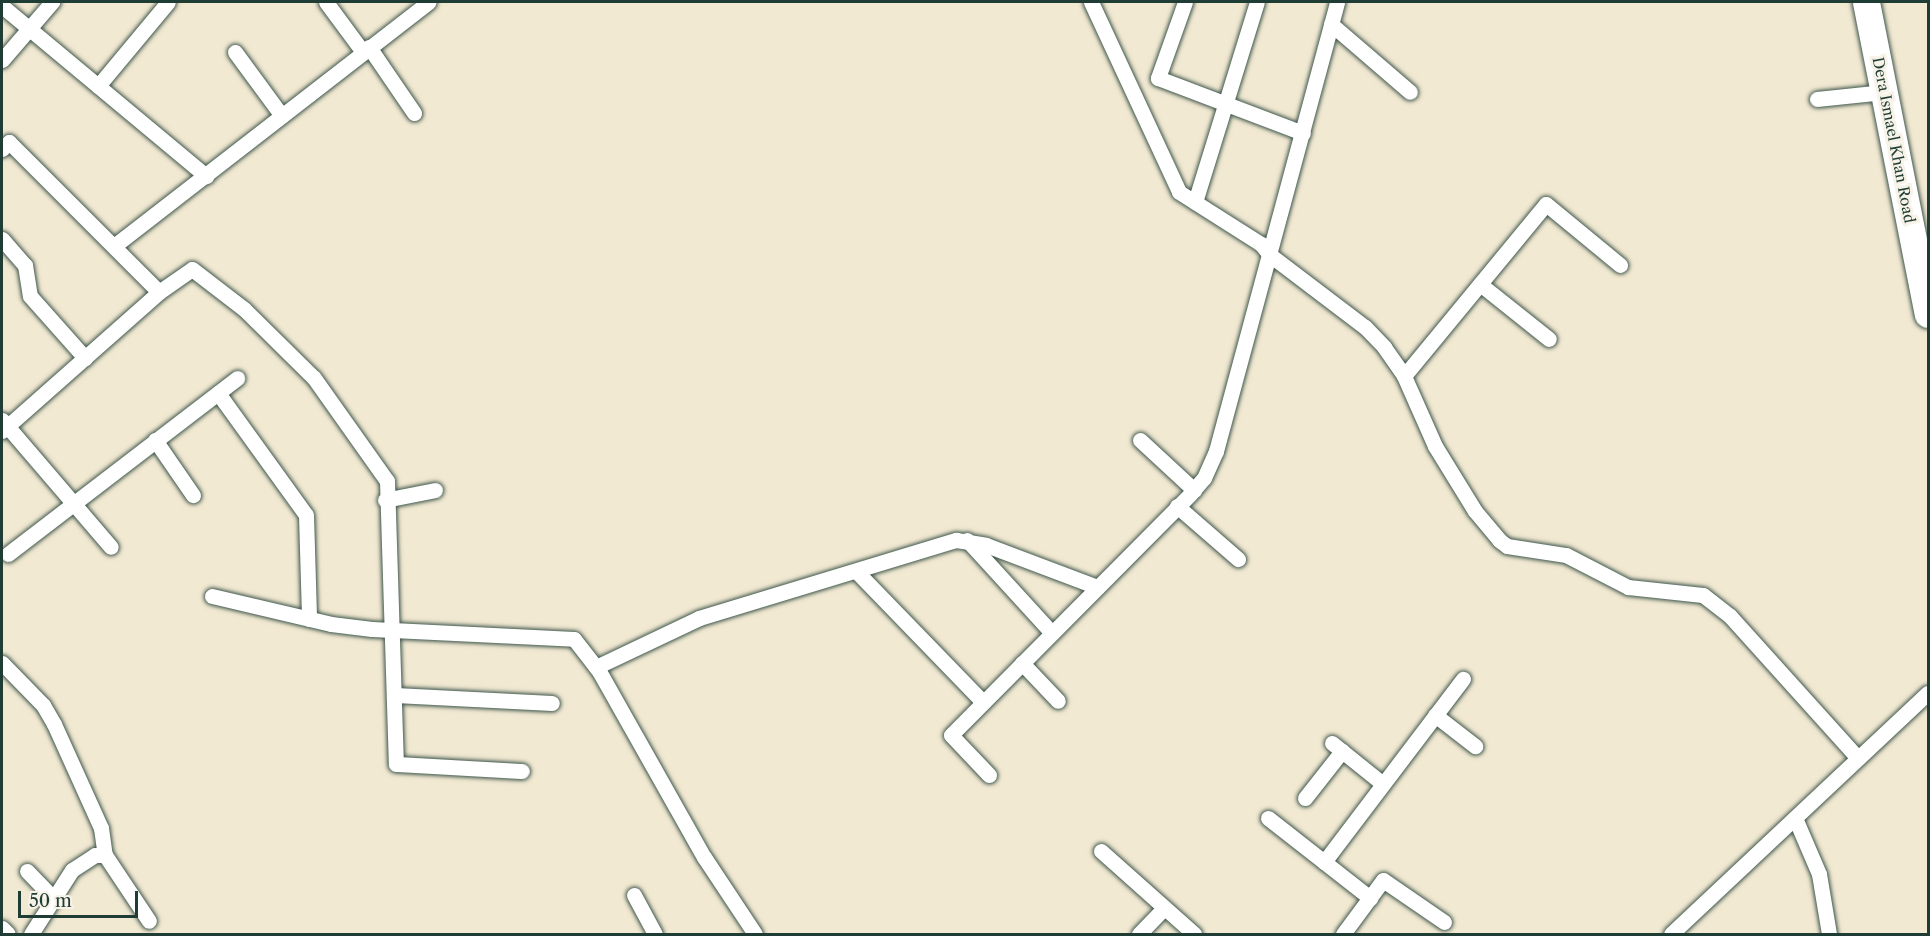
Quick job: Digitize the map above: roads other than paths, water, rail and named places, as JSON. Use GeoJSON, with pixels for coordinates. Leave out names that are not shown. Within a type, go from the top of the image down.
{"type":"FeatureCollection","features":[{"type":"Feature","properties":{"kind":"highway","name":"Dera Ismael Khan Road"},"geometry":{"type":"LineString","coordinates":[[1866,2],[1928,312]]}},
{"type":"Feature","properties":{"kind":"street"},"geometry":{"type":"LineString","coordinates":[[2,60],[52,2]]}},
{"type":"Feature","properties":{"kind":"street"},"geometry":{"type":"LineString","coordinates":[[99,86],[168,2]]}},
{"type":"Feature","properties":{"kind":"street"},"geometry":{"type":"LineString","coordinates":[[326,2],[414,113]]}},
{"type":"Feature","properties":{"kind":"street"},"geometry":{"type":"LineString","coordinates":[[114,246],[428,2]]}},
{"type":"Feature","properties":{"kind":"street"},"geometry":{"type":"LineString","coordinates":[[1092,2],[1173,184],[1183,197],[1242,230],[1270,255],[1365,327],[1404,376],[1435,446],[1475,511],[1499,540],[1507,546],[1566,555],[1628,587],[1703,596],[1730,616],[1858,758]]}},
{"type":"Feature","properties":{"kind":"street"},"geometry":{"type":"LineString","coordinates":[[1195,202],[1257,2]]}},
{"type":"Feature","properties":{"kind":"street"},"geometry":{"type":"LineString","coordinates":[[989,775],[951,735],[1194,490],[1216,452],[1337,2]]}},
{"type":"Feature","properties":{"kind":"street"},"geometry":{"type":"LineString","coordinates":[[1179,3],[1158,78],[1303,133]]}},
{"type":"Feature","properties":{"kind":"street"},"geometry":{"type":"LineString","coordinates":[[2,6],[206,176]]}},
{"type":"Feature","properties":{"kind":"street"},"geometry":{"type":"LineString","coordinates":[[1331,24],[1410,92]]}},
{"type":"Feature","properties":{"kind":"street"},"geometry":{"type":"LineString","coordinates":[[235,52],[282,116]]}},
{"type":"Feature","properties":{"kind":"street"},"geometry":{"type":"LineString","coordinates":[[1817,99],[1884,92]]}},
{"type":"Feature","properties":{"kind":"street"},"geometry":{"type":"LineString","coordinates":[[2,149],[9,142],[159,292]]}},
{"type":"Feature","properties":{"kind":"street"},"geometry":{"type":"LineString","coordinates":[[1404,376],[1546,204],[1620,265]]}},
{"type":"Feature","properties":{"kind":"street"},"geometry":{"type":"LineString","coordinates":[[2,240],[25,265],[30,296],[85,358]]}},
{"type":"Feature","properties":{"kind":"street"},"geometry":{"type":"LineString","coordinates":[[111,546],[3,426],[85,358],[159,292],[192,269],[244,309],[314,378],[387,482],[385,500],[394,630],[396,764],[522,771]]}},
{"type":"Feature","properties":{"kind":"street"},"geometry":{"type":"LineString","coordinates":[[1480,284],[1549,339]]}},
{"type":"Feature","properties":{"kind":"street"},"geometry":{"type":"LineString","coordinates":[[8,554],[237,378]]}},
{"type":"Feature","properties":{"kind":"street"},"geometry":{"type":"LineString","coordinates":[[218,393],[306,515],[309,619]]}},
{"type":"Feature","properties":{"kind":"street"},"geometry":{"type":"LineString","coordinates":[[155,440],[193,495]]}},
{"type":"Feature","properties":{"kind":"street"},"geometry":{"type":"LineString","coordinates":[[1140,440],[1194,490]]}},
{"type":"Feature","properties":{"kind":"street"},"geometry":{"type":"LineString","coordinates":[[385,500],[435,490]]}},
{"type":"Feature","properties":{"kind":"street"},"geometry":{"type":"LineString","coordinates":[[1177,507],[1238,559]]}},
{"type":"Feature","properties":{"kind":"street"},"geometry":{"type":"LineString","coordinates":[[596,667],[699,618],[956,540],[968,540],[1097,586]]}},
{"type":"Feature","properties":{"kind":"street"},"geometry":{"type":"LineString","coordinates":[[968,540],[1052,633]]}},
{"type":"Feature","properties":{"kind":"street"},"geometry":{"type":"LineString","coordinates":[[856,571],[983,702]]}},
{"type":"Feature","properties":{"kind":"street"},"geometry":{"type":"LineString","coordinates":[[212,596],[309,619],[394,630],[574,639],[596,667],[704,857],[755,934]]}},
{"type":"Feature","properties":{"kind":"street"},"geometry":{"type":"LineString","coordinates":[[2,663],[43,705],[54,724],[101,828],[105,855],[148,921]]}},
{"type":"Feature","properties":{"kind":"street"},"geometry":{"type":"LineString","coordinates":[[1022,663],[1059,701]]}},
{"type":"Feature","properties":{"kind":"street"},"geometry":{"type":"LineString","coordinates":[[1324,862],[1463,679]]}},
{"type":"Feature","properties":{"kind":"street"},"geometry":{"type":"LineString","coordinates":[[1671,934],[1929,693]]}},
{"type":"Feature","properties":{"kind":"street"},"geometry":{"type":"LineString","coordinates":[[394,695],[552,703]]}},
{"type":"Feature","properties":{"kind":"street"},"geometry":{"type":"LineString","coordinates":[[1435,715],[1475,746]]}},
{"type":"Feature","properties":{"kind":"street"},"geometry":{"type":"LineString","coordinates":[[1305,798],[1337,747],[1383,784]]}},
{"type":"Feature","properties":{"kind":"street"},"geometry":{"type":"LineString","coordinates":[[1268,818],[1370,898]]}},
{"type":"Feature","properties":{"kind":"street"},"geometry":{"type":"LineString","coordinates":[[1795,818],[1819,874],[1829,934]]}},
{"type":"Feature","properties":{"kind":"street"},"geometry":{"type":"LineString","coordinates":[[1101,850],[1194,934]]}},
{"type":"Feature","properties":{"kind":"street"},"geometry":{"type":"LineString","coordinates":[[31,934],[72,870],[95,855],[105,855]]}},
{"type":"Feature","properties":{"kind":"street"},"geometry":{"type":"LineString","coordinates":[[27,870],[54,899]]}},
{"type":"Feature","properties":{"kind":"street"},"geometry":{"type":"LineString","coordinates":[[1343,934],[1383,880],[1444,922]]}},
{"type":"Feature","properties":{"kind":"street"},"geometry":{"type":"LineString","coordinates":[[634,895],[655,934]]}},
{"type":"Feature","properties":{"kind":"street"},"geometry":{"type":"LineString","coordinates":[[1139,934],[1164,908]]}},
{"type":"Feature","properties":{"kind":"street"},"geometry":{"type":"LineString","coordinates":[[2,928],[8,934]]}}]}
